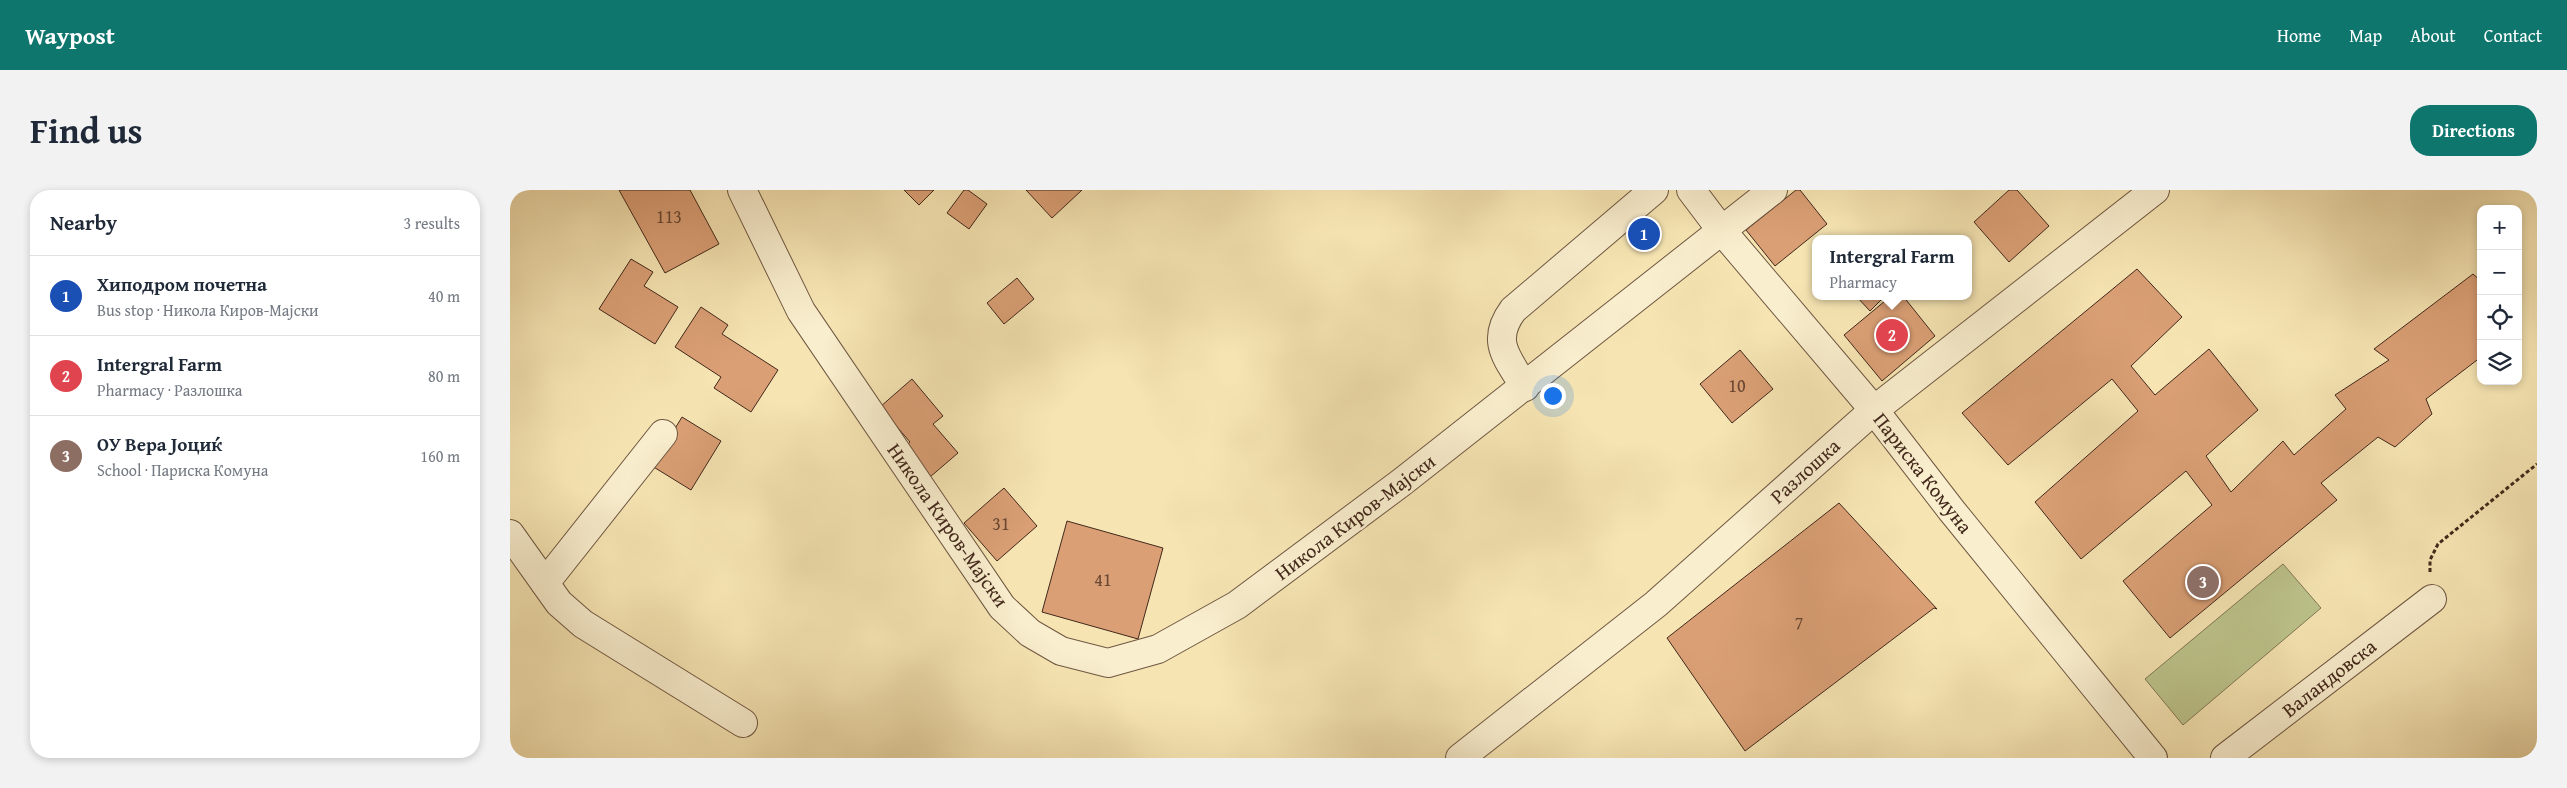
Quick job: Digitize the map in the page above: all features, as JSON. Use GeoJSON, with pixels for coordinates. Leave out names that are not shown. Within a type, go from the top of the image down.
{"type":"FeatureCollection","features":[{"type":"Feature","properties":{"kind":"street","name":"Никола Киров-Мајски"},"geometry":{"type":"LineString","coordinates":[[742,190],[801,311],[1002,607],[1030,633],[1061,651],[1108,663],[1158,649],[1237,605],[1526,387],[1773,190]]}},
{"type":"Feature","properties":{"kind":"street"},"geometry":{"type":"LineString","coordinates":[[1526,387],[1508,360],[1501,341],[1502,324],[1513,310],[1654,190]]}},
{"type":"Feature","properties":{"kind":"street","name":"Париска Комуна"},"geometry":{"type":"LineString","coordinates":[[1691,190],[1722,231],[1874,410],[1952,511],[2153,758]]}},
{"type":"Feature","properties":{"kind":"street","name":"Разлошка"},"geometry":{"type":"LineString","coordinates":[[1460,758],[1656,604],[1874,410],[2155,190]]}},
{"type":"Feature","properties":{"kind":"street"},"geometry":{"type":"LineString","coordinates":[[544,583],[663,434]]}},
{"type":"Feature","properties":{"kind":"street"},"geometry":{"type":"LineString","coordinates":[[510,534],[559,603],[582,624],[743,723]]}},
{"type":"Feature","properties":{"kind":"street","name":"Валандовска"},"geometry":{"type":"LineString","coordinates":[[2225,758],[2432,599]]}},
{"type":"Feature","properties":{"kind":"path"},"geometry":{"type":"LineString","coordinates":[[2432,599],[2430,560],[2438,544],[2537,464]]}},
{"type":"Feature","properties":{"kind":"green space"},"geometry":{"type":"Polygon","coordinates":[[[2283,564],[2321,608],[2183,725],[2145,679],[2283,564]]]}},
{"type":"Feature","properties":{"kind":"building"},"geometry":{"type":"Polygon","coordinates":[[[619,190],[690,190],[719,244],[665,273],[619,190]]]}},
{"type":"Feature","properties":{"kind":"building"},"geometry":{"type":"Polygon","coordinates":[[[904,190],[934,190],[919,205],[904,190]]]}},
{"type":"Feature","properties":{"kind":"building"},"geometry":{"type":"Polygon","coordinates":[[[964,190],[968,190],[987,204],[969,229],[947,213],[964,190]]]}},
{"type":"Feature","properties":{"kind":"building"},"geometry":{"type":"Polygon","coordinates":[[[1026,190],[1082,190],[1052,218],[1026,190]]]}},
{"type":"Feature","properties":{"kind":"building"},"geometry":{"type":"Polygon","coordinates":[[[1796,190],[1800,190],[1827,224],[1775,266],[1746,230],[1796,190]]]}},
{"type":"Feature","properties":{"kind":"building"},"geometry":{"type":"Polygon","coordinates":[[[2009,190],[2017,190],[2049,226],[2009,262],[1974,222],[2009,190]]]}},
{"type":"Feature","properties":{"kind":"building"},"geometry":{"type":"Polygon","coordinates":[[[631,259],[653,272],[644,286],[678,307],[655,344],[599,309],[631,259]]]}},
{"type":"Feature","properties":{"kind":"building"},"geometry":{"type":"Polygon","coordinates":[[[2137,269],[2182,317],[2131,366],[2155,395],[2209,349],[2258,410],[2206,456],[2231,492],[2283,441],[2294,455],[2346,409],[2335,395],[2389,360],[2374,349],[2473,274],[2477,278],[2477,360],[2426,399],[2432,414],[2395,447],[2378,437],[2321,483],[2337,500],[2170,638],[2123,581],[2212,505],[2186,471],[2081,559],[2035,502],[2138,411],[2112,379],[2008,465],[1962,413],[2137,269]]]}},
{"type":"Feature","properties":{"kind":"building"},"geometry":{"type":"Polygon","coordinates":[[[1017,278],[1034,299],[1004,324],[987,303],[1017,278]]]}},
{"type":"Feature","properties":{"kind":"building"},"geometry":{"type":"Polygon","coordinates":[[[1860,300],[1881,300],[1870,311],[1860,300]]]}},
{"type":"Feature","properties":{"kind":"building"},"geometry":{"type":"Polygon","coordinates":[[[1886,300],[1906,300],[1935,336],[1882,381],[1844,335],[1886,300]]]}},
{"type":"Feature","properties":{"kind":"building"},"geometry":{"type":"Polygon","coordinates":[[[701,307],[728,325],[722,334],[778,370],[751,412],[714,388],[721,377],[675,347],[701,307]]]}},
{"type":"Feature","properties":{"kind":"building"},"geometry":{"type":"Polygon","coordinates":[[[1740,350],[1773,389],[1732,423],[1700,384],[1740,350]]]}},
{"type":"Feature","properties":{"kind":"building"},"geometry":{"type":"Polygon","coordinates":[[[912,379],[943,416],[933,424],[958,453],[923,483],[898,453],[910,442],[880,407],[912,379]]]}},
{"type":"Feature","properties":{"kind":"building"},"geometry":{"type":"Polygon","coordinates":[[[682,417],[721,441],[691,490],[652,466],[682,417]]]}},
{"type":"Feature","properties":{"kind":"building"},"geometry":{"type":"Polygon","coordinates":[[[1004,488],[1037,526],[997,561],[964,523],[1004,488]]]}},
{"type":"Feature","properties":{"kind":"building"},"geometry":{"type":"Polygon","coordinates":[[[1839,503],[1937,609],[1934,608],[1745,751],[1667,638],[1839,503]]]}},
{"type":"Feature","properties":{"kind":"building"},"geometry":{"type":"Polygon","coordinates":[[[1067,521],[1163,548],[1138,639],[1042,612],[1067,521]]]}},
{"type":"Feature","properties":{"kind":"place","name":"Хиподром почетна"},"geometry":{"type":"Point","coordinates":[1644,234]}},
{"type":"Feature","properties":{"kind":"place","name":"Intergral Farm"},"geometry":{"type":"Point","coordinates":[1892,335]}},
{"type":"Feature","properties":{"kind":"place","name":"ОУ Вера Јоциќ"},"geometry":{"type":"Point","coordinates":[2203,582]}}]}
